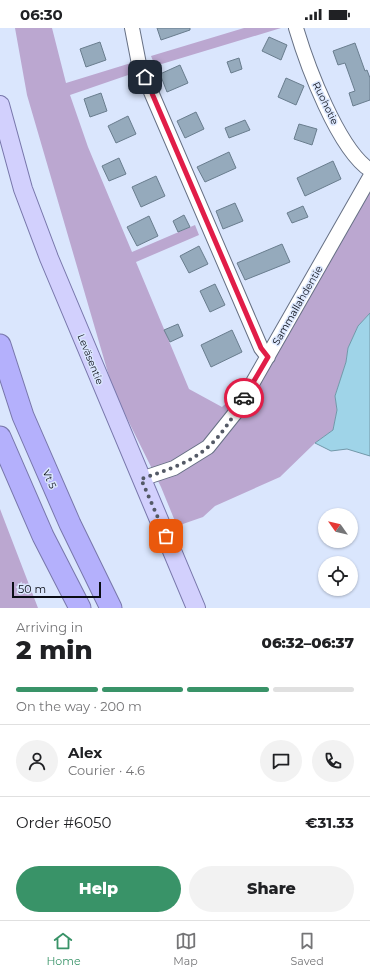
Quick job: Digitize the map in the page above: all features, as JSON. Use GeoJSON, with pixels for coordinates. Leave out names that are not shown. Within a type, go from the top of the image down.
{"type":"FeatureCollection","features":[{"type":"Feature","properties":{"kind":"highway","name":"Vt 5"},"geometry":{"type":"LineString","coordinates":[[0,345],[23,416],[70,524],[111,608]]}},
{"type":"Feature","properties":{"kind":"highway"},"geometry":{"type":"LineString","coordinates":[[0,437],[43,536],[80,608]]}},
{"type":"Feature","properties":{"kind":"main road","name":"Leväsentie"},"geometry":{"type":"LineString","coordinates":[[0,105],[23,189],[141,479],[196,608]]}},
{"type":"Feature","properties":{"kind":"street"},"geometry":{"type":"LineString","coordinates":[[132,28],[139,64],[261,348],[268,357]]}},
{"type":"Feature","properties":{"kind":"street","name":"Ruohotie"},"geometry":{"type":"LineString","coordinates":[[296,28],[308,68],[345,144],[364,166],[370,170]]}},
{"type":"Feature","properties":{"kind":"street","name":"Sammallahdentie"},"geometry":{"type":"LineString","coordinates":[[141,479],[174,468],[208,447],[236,412],[370,177]]}},
{"type":"Feature","properties":{"kind":"shaded area"},"geometry":{"type":"Polygon","coordinates":[[[15,28],[52,28],[66,83],[131,63],[134,73],[70,95],[88,147],[132,252],[195,225],[199,235],[136,262],[189,389],[222,407],[274,358],[370,182],[370,313],[358,326],[348,348],[346,362],[335,396],[337,410],[333,430],[315,443],[280,477],[215,506],[203,517],[177,526],[161,487],[113,390],[27,95],[15,28]]]}},
{"type":"Feature","properties":{"kind":"shaded area"},"geometry":{"type":"Polygon","coordinates":[[[244,28],[281,28],[155,66],[151,56],[244,28]]]}},
{"type":"Feature","properties":{"kind":"shaded area"},"geometry":{"type":"Polygon","coordinates":[[[0,509],[38,608],[0,608],[0,509]]]}},
{"type":"Feature","properties":{"kind":"water"},"geometry":{"type":"Polygon","coordinates":[[[370,313],[370,456],[347,449],[331,451],[315,443],[333,430],[337,410],[335,396],[346,362],[348,348],[358,326],[370,313]]]}},
{"type":"Feature","properties":{"kind":"building"},"geometry":{"type":"Polygon","coordinates":[[[157,28],[190,28],[190,30],[161,40],[157,28]]]}},
{"type":"Feature","properties":{"kind":"building"},"geometry":{"type":"Polygon","coordinates":[[[269,37],[287,45],[281,60],[262,51],[269,37]]]}},
{"type":"Feature","properties":{"kind":"building"},"geometry":{"type":"Polygon","coordinates":[[[100,42],[106,60],[86,67],[80,49],[100,42]]]}},
{"type":"Feature","properties":{"kind":"building"},"geometry":{"type":"Polygon","coordinates":[[[355,43],[365,71],[367,70],[370,78],[370,100],[353,106],[349,93],[355,91],[345,63],[338,65],[333,51],[355,43]]]}},
{"type":"Feature","properties":{"kind":"building"},"geometry":{"type":"Polygon","coordinates":[[[239,58],[242,69],[231,73],[227,62],[239,58]]]}},
{"type":"Feature","properties":{"kind":"building"},"geometry":{"type":"Polygon","coordinates":[[[180,65],[188,83],[167,92],[160,74],[180,65]]]}},
{"type":"Feature","properties":{"kind":"building"},"geometry":{"type":"Polygon","coordinates":[[[286,78],[304,86],[296,105],[278,97],[286,78]]]}},
{"type":"Feature","properties":{"kind":"building"},"geometry":{"type":"Polygon","coordinates":[[[101,93],[107,111],[90,117],[84,99],[101,93]]]}},
{"type":"Feature","properties":{"kind":"building"},"geometry":{"type":"Polygon","coordinates":[[[196,112],[204,129],[185,138],[177,121],[196,112]]]}},
{"type":"Feature","properties":{"kind":"building"},"geometry":{"type":"Polygon","coordinates":[[[128,116],[136,134],[116,143],[108,126],[128,116]]]}},
{"type":"Feature","properties":{"kind":"building"},"geometry":{"type":"Polygon","coordinates":[[[245,120],[250,130],[229,138],[225,128],[245,120]]]}},
{"type":"Feature","properties":{"kind":"building"},"geometry":{"type":"Polygon","coordinates":[[[299,124],[317,129],[312,145],[294,139],[299,124]]]}},
{"type":"Feature","properties":{"kind":"building"},"geometry":{"type":"Polygon","coordinates":[[[229,152],[236,168],[205,182],[197,167],[229,152]]]}},
{"type":"Feature","properties":{"kind":"building"},"geometry":{"type":"Polygon","coordinates":[[[119,158],[126,174],[109,181],[102,166],[119,158]]]}},
{"type":"Feature","properties":{"kind":"building"},"geometry":{"type":"Polygon","coordinates":[[[333,161],[341,179],[305,196],[297,178],[333,161]]]}},
{"type":"Feature","properties":{"kind":"building"},"geometry":{"type":"Polygon","coordinates":[[[156,176],[165,196],[141,207],[132,187],[156,176]]]}},
{"type":"Feature","properties":{"kind":"building"},"geometry":{"type":"Polygon","coordinates":[[[235,203],[243,221],[223,229],[216,211],[235,203]]]}},
{"type":"Feature","properties":{"kind":"building"},"geometry":{"type":"Polygon","coordinates":[[[303,206],[308,217],[292,223],[287,213],[303,206]]]}},
{"type":"Feature","properties":{"kind":"building"},"geometry":{"type":"Polygon","coordinates":[[[184,215],[190,227],[178,232],[173,221],[184,215]]]}},
{"type":"Feature","properties":{"kind":"building"},"geometry":{"type":"Polygon","coordinates":[[[149,216],[158,236],[137,246],[127,227],[149,216]]]}},
{"type":"Feature","properties":{"kind":"building"},"geometry":{"type":"Polygon","coordinates":[[[282,244],[290,262],[245,280],[237,263],[282,244]]]}},
{"type":"Feature","properties":{"kind":"building"},"geometry":{"type":"Polygon","coordinates":[[[199,246],[208,264],[189,273],[180,256],[199,246]]]}},
{"type":"Feature","properties":{"kind":"building"},"geometry":{"type":"Polygon","coordinates":[[[215,284],[225,305],[210,312],[200,291],[215,284]]]}},
{"type":"Feature","properties":{"kind":"building"},"geometry":{"type":"Polygon","coordinates":[[[178,324],[183,336],[170,342],[164,330],[178,324]]]}},
{"type":"Feature","properties":{"kind":"building"},"geometry":{"type":"Polygon","coordinates":[[[232,330],[242,352],[211,367],[201,345],[232,330]]]}},
{"type":"Feature","properties":{"kind":"way so far"},"geometry":{"type":"LineString","coordinates":[[166,536],[141,479],[174,468],[208,447],[236,412],[244,398]]}},
{"type":"Feature","properties":{"kind":"route"},"geometry":{"type":"LineString","coordinates":[[145,77],[261,348],[268,357],[244,398]]}}]}
